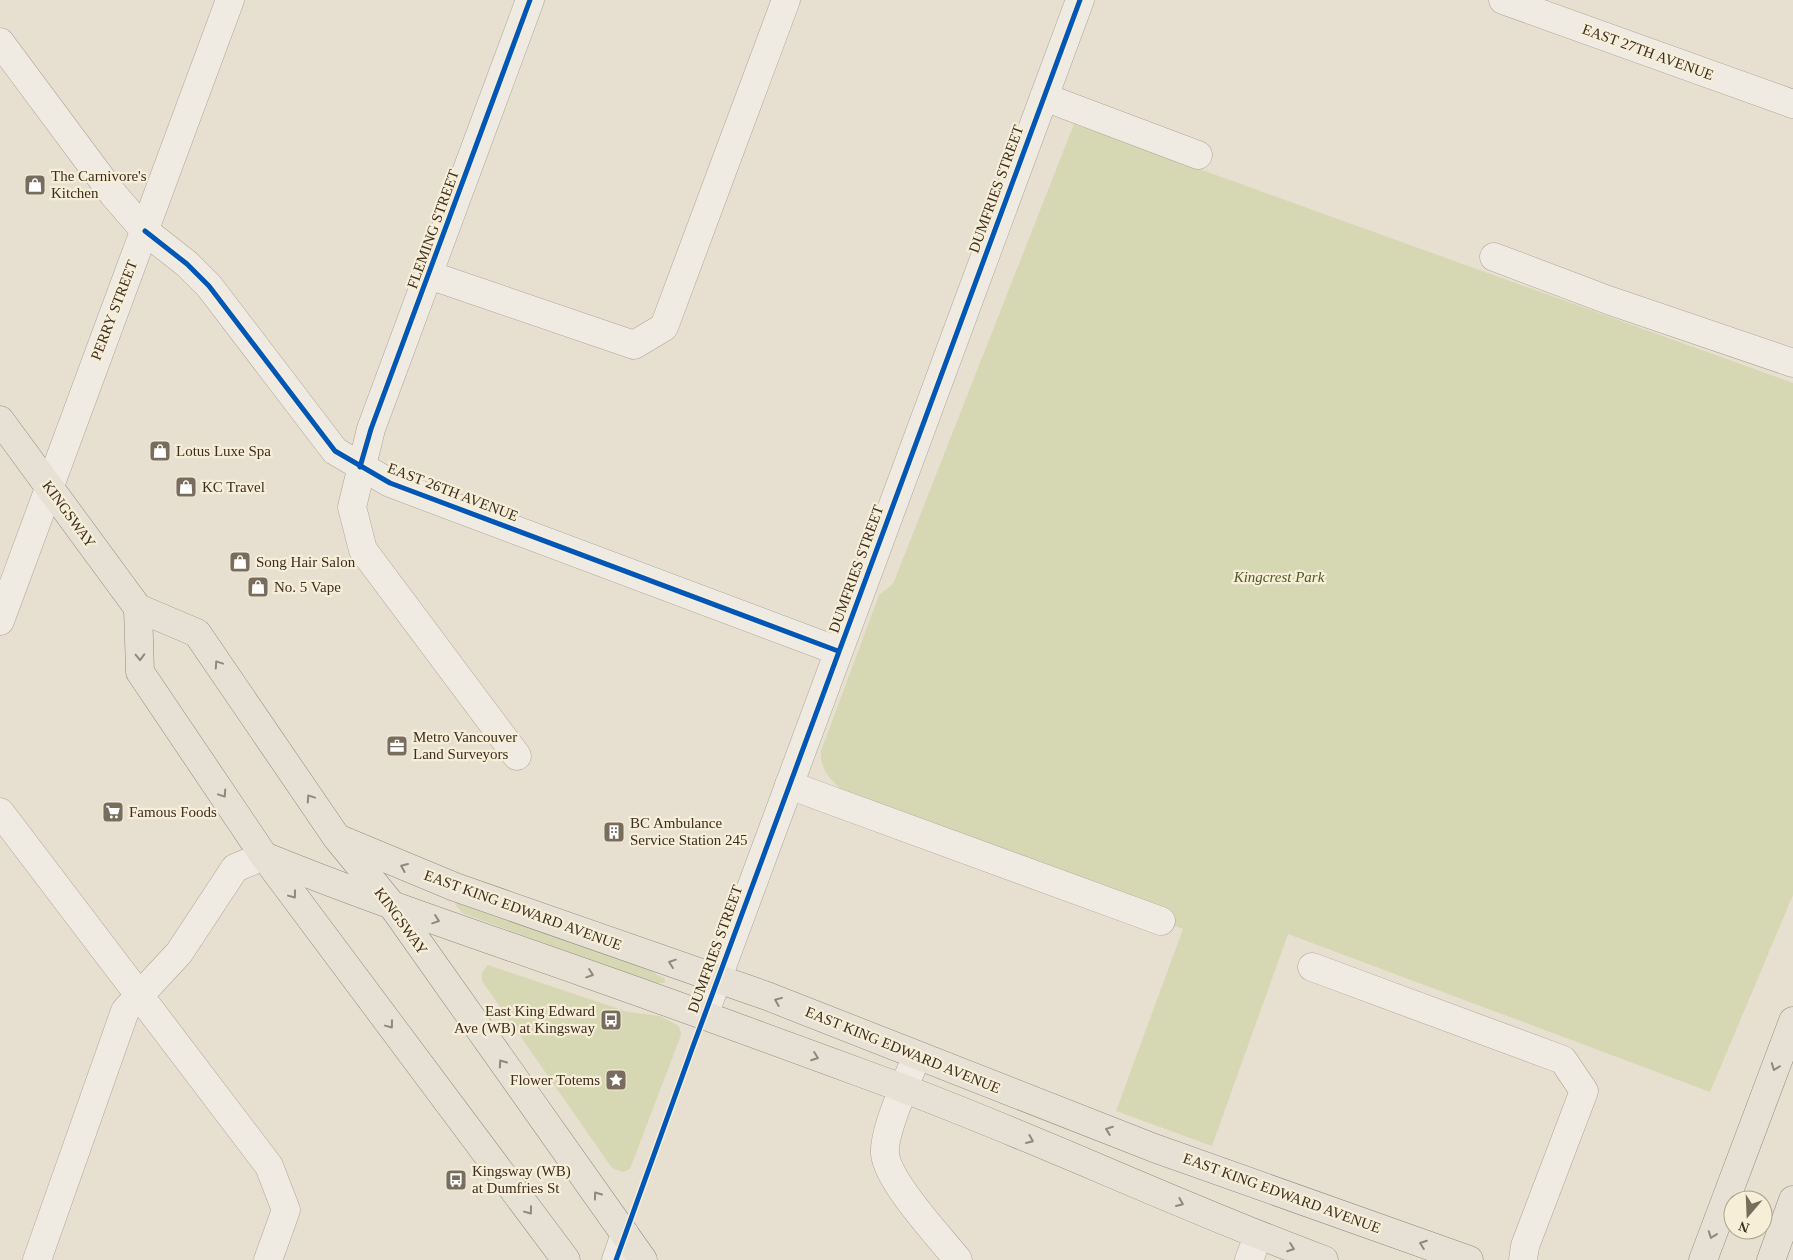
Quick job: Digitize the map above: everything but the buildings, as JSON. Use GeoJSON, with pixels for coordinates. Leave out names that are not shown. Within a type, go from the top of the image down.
{"type":"FeatureCollection","features":[{"type":"Feature","properties":{"kind":"main road","name":"KINGSWAY"},"geometry":{"type":"LineString","coordinates":[[0,420],[138,608],[197,633],[338,838],[390,904],[643,1260]]}},
{"type":"Feature","properties":{"kind":"main road"},"geometry":{"type":"LineString","coordinates":[[138,608],[140,672],[264,856],[566,1260]]}},
{"type":"Feature","properties":{"kind":"main road","name":"EAST KING EDWARD AVENUE"},"geometry":{"type":"LineString","coordinates":[[338,838],[455,887],[767,996],[1154,1148],[1469,1260]]}},
{"type":"Feature","properties":{"kind":"main road"},"geometry":{"type":"LineString","coordinates":[[264,856],[334,885],[704,1015],[985,1121],[1254,1248],[1324,1260]]}},
{"type":"Feature","properties":{"kind":"main road"},"geometry":{"type":"LineString","coordinates":[[1703,1260],[1793,1021]]}},
{"type":"Feature","properties":{"kind":"main road"},"geometry":{"type":"LineString","coordinates":[[1771,1260],[1793,1200]]}},
{"type":"Feature","properties":{"kind":"street","name":"PERRY STREET"},"geometry":{"type":"LineString","coordinates":[[0,621],[50,488],[81,397],[145,231],[230,0]]}},
{"type":"Feature","properties":{"kind":"street","name":"FLEMING STREET"},"geometry":{"type":"LineString","coordinates":[[517,756],[363,550],[352,507],[360,467],[371,429],[530,0]]}},
{"type":"Feature","properties":{"kind":"street"},"geometry":{"type":"LineString","coordinates":[[429,275],[634,345],[664,327],[786,0]]}},
{"type":"Feature","properties":{"kind":"street","name":"DUMFRIES STREET"},"geometry":{"type":"LineString","coordinates":[[704,1015],[1080,0]]}},
{"type":"Feature","properties":{"kind":"street","name":"EAST 27TH AVENUE"},"geometry":{"type":"LineString","coordinates":[[1503,0],[1793,104]]}},
{"type":"Feature","properties":{"kind":"street","name":"EAST 26TH AVENUE"},"geometry":{"type":"LineString","coordinates":[[0,42],[113,194],[145,231],[187,264],[209,286],[335,451],[360,467],[400,486],[838,651]]}},
{"type":"Feature","properties":{"kind":"street"},"geometry":{"type":"LineString","coordinates":[[1044,97],[1198,156]]}},
{"type":"Feature","properties":{"kind":"street"},"geometry":{"type":"LineString","coordinates":[[1494,257],[1608,300],[1793,363]]}},
{"type":"Feature","properties":{"kind":"street"},"geometry":{"type":"LineString","coordinates":[[789,785],[1161,922]]}},
{"type":"Feature","properties":{"kind":"street"},"geometry":{"type":"LineString","coordinates":[[0,812],[269,1166],[286,1210],[268,1260]]}},
{"type":"Feature","properties":{"kind":"street"},"geometry":{"type":"LineString","coordinates":[[37,1260],[125,1010],[180,953],[235,868],[264,856]]}},
{"type":"Feature","properties":{"kind":"street"},"geometry":{"type":"LineString","coordinates":[[1312,967],[1563,1060],[1584,1091],[1525,1246],[1523,1260]]}},
{"type":"Feature","properties":{"kind":"street"},"geometry":{"type":"LineString","coordinates":[[917,1056],[889,1129],[885,1153],[893,1176],[958,1260]]}},
{"type":"Feature","properties":{"kind":"street"},"geometry":{"type":"LineString","coordinates":[[616,1260],[626,1234]]}},
{"type":"Feature","properties":{"kind":"green space","name":"Kingcrest Park"},"geometry":{"type":"Polygon","coordinates":[[[1074,124],[1793,383],[1793,895],[1710,1092],[1288,934],[1212,1146],[1116,1111],[1183,929],[838,803],[843,791],[824,769],[821,751],[879,595],[893,584],[1074,124]]]}},
{"type":"Feature","properties":{"kind":"green space"},"geometry":{"type":"Polygon","coordinates":[[[457,899],[649,970],[665,979],[665,981],[664,983],[653,983],[462,913],[455,904],[457,899]]]}},
{"type":"Feature","properties":{"kind":"green space"},"geometry":{"type":"Polygon","coordinates":[[[488,965],[628,1012],[660,1016],[679,1026],[681,1035],[630,1169],[623,1172],[612,1168],[482,981],[482,972],[488,965]]]}},
{"type":"Feature","properties":{"kind":"cycle path"},"geometry":{"type":"LineString","coordinates":[[360,467],[371,429],[530,0]]}},
{"type":"Feature","properties":{"kind":"cycle path"},"geometry":{"type":"LineString","coordinates":[[616,1260],[692,1049],[1080,0]]}},
{"type":"Feature","properties":{"kind":"cycle path"},"geometry":{"type":"LineString","coordinates":[[145,231],[187,264],[209,286],[335,451],[390,483],[838,651]]}},
{"type":"Feature","properties":{"kind":"place","name":"The Carnivore's Kitchen"},"geometry":{"type":"Point","coordinates":[35,185]}},
{"type":"Feature","properties":{"kind":"place","name":"Lotus Luxe Spa"},"geometry":{"type":"Point","coordinates":[160,451]}},
{"type":"Feature","properties":{"kind":"place","name":"KC Travel"},"geometry":{"type":"Point","coordinates":[186,487]}},
{"type":"Feature","properties":{"kind":"place","name":"Song Hair Salon"},"geometry":{"type":"Point","coordinates":[240,562]}},
{"type":"Feature","properties":{"kind":"place","name":"No. 5 Vape"},"geometry":{"type":"Point","coordinates":[258,587]}},
{"type":"Feature","properties":{"kind":"place","name":"Metro Vancouver Land Surveyors"},"geometry":{"type":"Point","coordinates":[397,746]}},
{"type":"Feature","properties":{"kind":"place","name":"Famous Foods"},"geometry":{"type":"Point","coordinates":[113,812]}},
{"type":"Feature","properties":{"kind":"place","name":"BC Ambulance Service Station 245"},"geometry":{"type":"Point","coordinates":[614,832]}},
{"type":"Feature","properties":{"kind":"place","name":"East King Edward Ave (WB) at Kingsway"},"geometry":{"type":"Point","coordinates":[611,1020]}},
{"type":"Feature","properties":{"kind":"place","name":"Flower Totems"},"geometry":{"type":"Point","coordinates":[616,1080]}},
{"type":"Feature","properties":{"kind":"place","name":"Kingsway (WB) at Dumfries St"},"geometry":{"type":"Point","coordinates":[456,1180]}}]}
